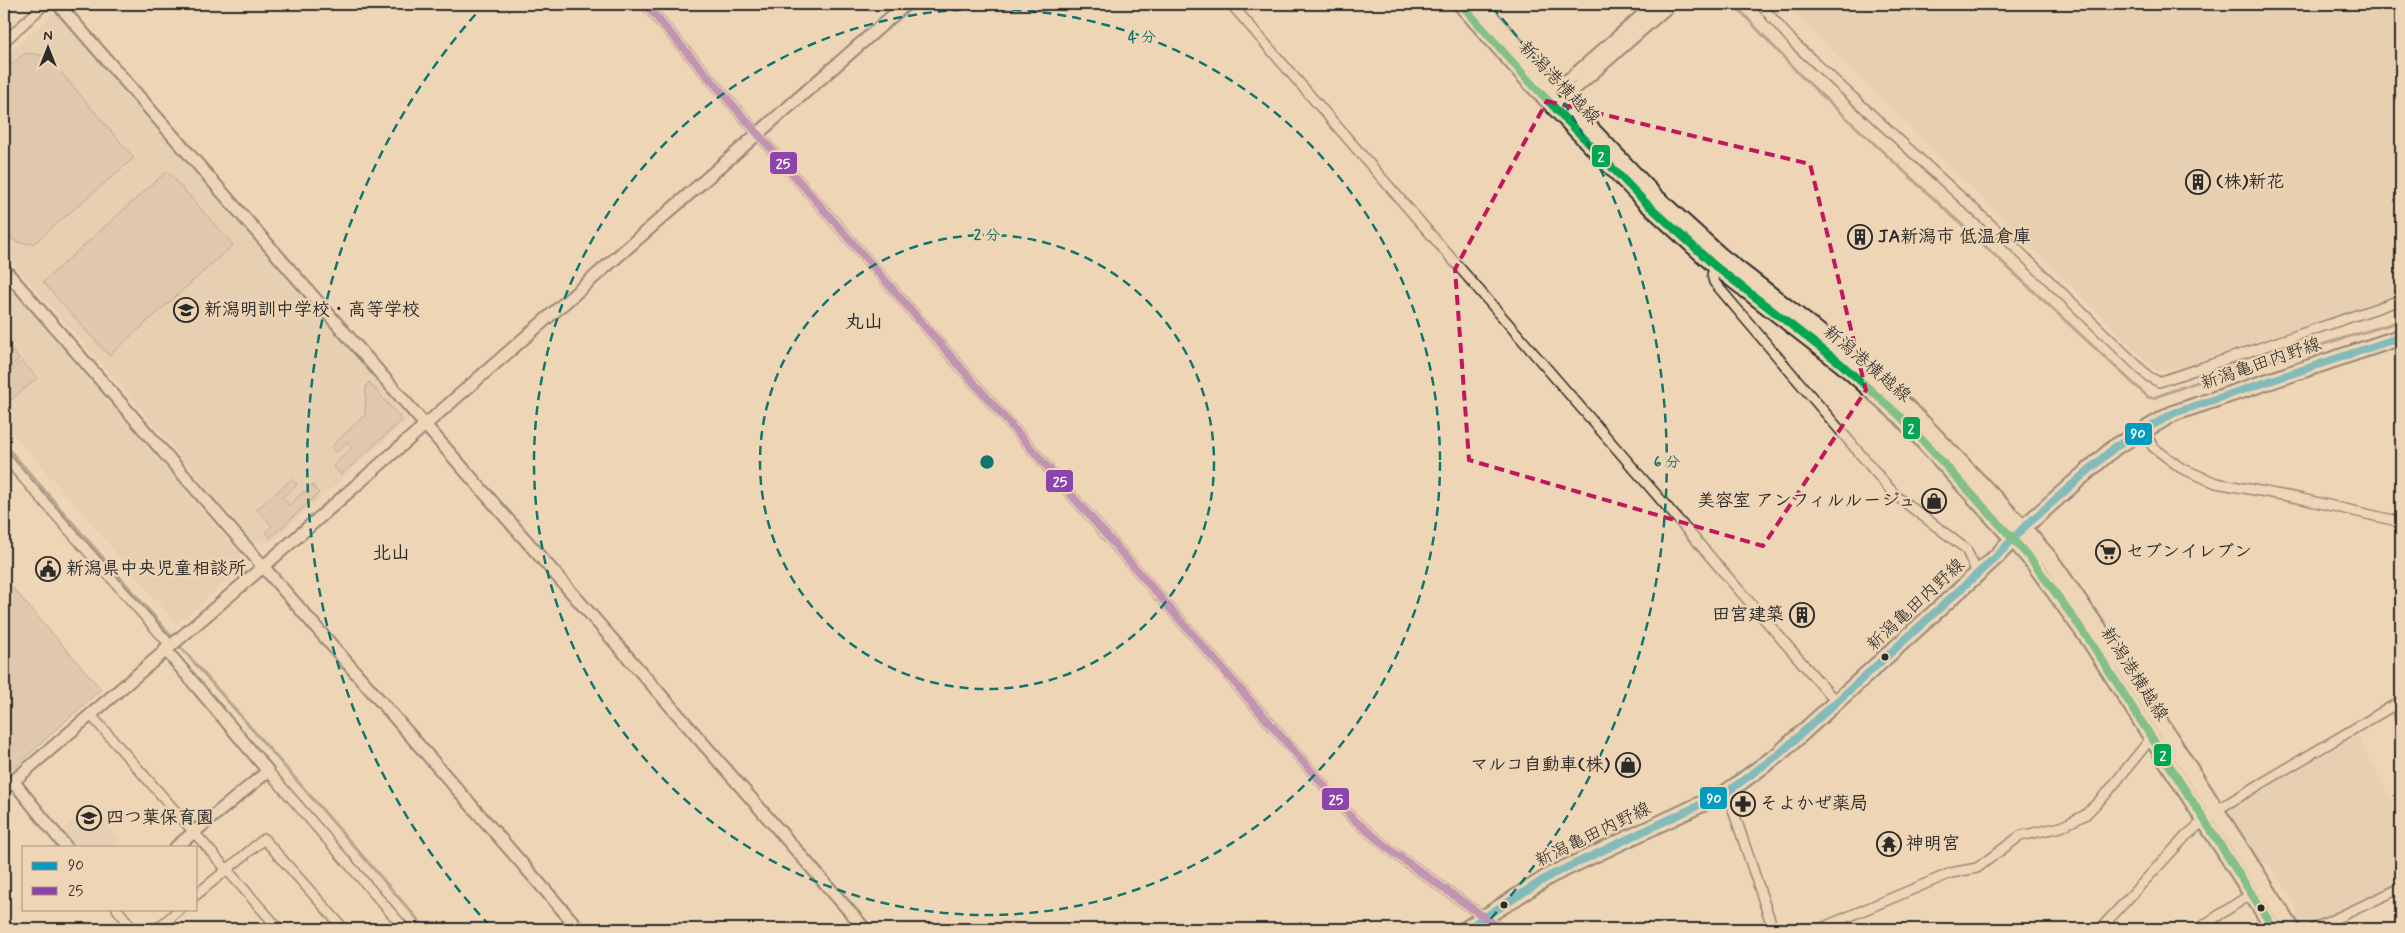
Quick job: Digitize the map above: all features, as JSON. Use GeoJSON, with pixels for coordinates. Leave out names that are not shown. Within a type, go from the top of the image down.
{"type":"FeatureCollection","features":[{"type":"Feature","properties":{"kind":"main road","name":"新潟港横越線"},"geometry":{"type":"LineString","coordinates":[[1461,4],[1530,82],[1577,114],[1655,196],[1721,256],[1850,356],[1911,411],[2018,533],[2033,562],[2090,641],[2152,737],[2292,929]]}},
{"type":"Feature","properties":{"kind":"main road","name":"新潟港横越線"},"geometry":{"type":"LineString","coordinates":[[1480,4],[1554,97],[1645,202],[1715,266],[1840,363],[1901,417],[2018,533],[2050,559],[2124,666],[2251,894],[2274,929]]}},
{"type":"Feature","properties":{"kind":"main road","name":"新潟亀田内野線"},"geometry":{"type":"LineString","coordinates":[[1466,929],[1551,875],[1726,792],[1779,754],[1837,703],[2018,533],[2115,447],[2174,413],[2401,337]]}},
{"type":"Feature","properties":{"kind":"street"},"geometry":{"type":"LineString","coordinates":[[4,42],[45,4]]}},
{"type":"Feature","properties":{"kind":"street"},"geometry":{"type":"LineString","coordinates":[[58,4],[865,929]]}},
{"type":"Feature","properties":{"kind":"street"},"geometry":{"type":"LineString","coordinates":[[645,4],[1353,819],[1394,853],[1501,929]]}},
{"type":"Feature","properties":{"kind":"street"},"geometry":{"type":"LineString","coordinates":[[4,789],[167,647],[264,566],[757,132],[906,4]]}},
{"type":"Feature","properties":{"kind":"street"},"geometry":{"type":"LineString","coordinates":[[1230,4],[1837,703]]}},
{"type":"Feature","properties":{"kind":"street"},"geometry":{"type":"LineString","coordinates":[[1554,97],[1573,76],[1655,4]]}},
{"type":"Feature","properties":{"kind":"street"},"geometry":{"type":"LineString","coordinates":[[1554,97],[1671,4]]}},
{"type":"Feature","properties":{"kind":"street"},"geometry":{"type":"LineString","coordinates":[[1760,4],[1795,44],[2002,235],[2149,377],[2159,382],[2401,300]]}},
{"type":"Feature","properties":{"kind":"street"},"geometry":{"type":"LineString","coordinates":[[1715,266],[1712,275],[1714,282],[1896,495],[1966,549],[1977,573]]}},
{"type":"Feature","properties":{"kind":"street"},"geometry":{"type":"LineString","coordinates":[[4,269],[578,929]]}},
{"type":"Feature","properties":{"kind":"street"},"geometry":{"type":"LineString","coordinates":[[2144,430],[2153,447],[2181,468],[2216,483],[2298,498],[2401,522]]}},
{"type":"Feature","properties":{"kind":"street"},"geometry":{"type":"LineString","coordinates":[[4,456],[167,647],[268,771],[405,929]]}},
{"type":"Feature","properties":{"kind":"street"},"geometry":{"type":"LineString","coordinates":[[2100,929],[2186,836],[2209,816],[2399,703],[2401,725]]}},
{"type":"Feature","properties":{"kind":"street"},"geometry":{"type":"LineString","coordinates":[[90,714],[279,929]]}},
{"type":"Feature","properties":{"kind":"street"},"geometry":{"type":"LineString","coordinates":[[1819,929],[1952,874],[1977,868],[2020,836],[2061,827],[2085,815],[2107,793],[2152,737]]}},
{"type":"Feature","properties":{"kind":"street"},"geometry":{"type":"LineString","coordinates":[[177,846],[268,771]]}},
{"type":"Feature","properties":{"kind":"street"},"geometry":{"type":"LineString","coordinates":[[13,781],[65,846]]}},
{"type":"Feature","properties":{"kind":"street"},"geometry":{"type":"LineString","coordinates":[[1726,792],[1773,929]]}},
{"type":"Feature","properties":{"kind":"street"},"geometry":{"type":"LineString","coordinates":[[198,894],[264,838],[344,929]]}},
{"type":"Feature","properties":{"kind":"street"},"geometry":{"type":"LineString","coordinates":[[2314,929],[2401,888]]}},
{"type":"Feature","properties":{"kind":"street"},"geometry":{"type":"LineString","coordinates":[[2198,929],[2251,894]]}},
{"type":"Feature","properties":{"kind":"street"},"geometry":{"type":"LineString","coordinates":[[118,910],[133,929]]}},
{"type":"Feature","properties":{"kind":"street"},"geometry":{"type":"LineString","coordinates":[[157,929],[179,910]]}},
{"type":"Feature","properties":{"kind":"highlighted area"},"geometry":{"type":"Polygon","coordinates":[[[1547,101],[1810,164],[1866,390],[1763,546],[1469,460],[1455,269],[1547,101]]]}},
{"type":"Feature","properties":{"kind":"shaded area"},"geometry":{"type":"Polygon","coordinates":[[[1785,4],[2401,4],[2401,294],[2186,365],[2157,371],[1785,4]]]}},
{"type":"Feature","properties":{"kind":"shaded area","name":"新潟明訓中学校・高等学校"},"geometry":{"type":"Polygon","coordinates":[[[57,11],[412,416],[272,542],[253,542],[105,367],[4,253],[4,57],[57,11]]]}},
{"type":"Feature","properties":{"kind":"shaded area"},"geometry":{"type":"Polygon","coordinates":[[[25,53],[47,56],[134,158],[33,244],[16,242],[4,229],[4,71],[25,53]]]}},
{"type":"Feature","properties":{"kind":"shaded area"},"geometry":{"type":"Polygon","coordinates":[[[167,171],[233,245],[109,356],[43,282],[167,171]]]}},
{"type":"Feature","properties":{"kind":"shaded area"},"geometry":{"type":"Polygon","coordinates":[[[4,281],[240,554],[240,569],[177,624],[4,423],[4,281]]]}},
{"type":"Feature","properties":{"kind":"shaded area"},"geometry":{"type":"Polygon","coordinates":[[[4,341],[19,359],[4,372],[4,341]]]}},
{"type":"Feature","properties":{"kind":"shaded area"},"geometry":{"type":"Polygon","coordinates":[[[22,361],[37,378],[4,406],[4,376],[22,361]]]}},
{"type":"Feature","properties":{"kind":"shaded area"},"geometry":{"type":"Polygon","coordinates":[[[369,382],[402,420],[341,475],[333,466],[352,448],[347,441],[336,453],[331,447],[365,415],[366,387],[369,382]]]}},
{"type":"Feature","properties":{"kind":"shaded area"},"geometry":{"type":"Polygon","coordinates":[[[292,479],[297,485],[282,497],[289,505],[312,485],[319,493],[270,538],[266,532],[272,526],[257,509],[292,479]]]}},
{"type":"Feature","properties":{"kind":"shaded area"},"geometry":{"type":"Polygon","coordinates":[[[4,578],[101,689],[4,777],[4,578]]]}},
{"type":"Feature","properties":{"kind":"shaded area"},"geometry":{"type":"Polygon","coordinates":[[[2357,736],[2401,819],[2401,885],[2307,929],[2299,929],[2295,922],[2297,907],[2269,863],[2255,861],[2227,811],[2357,736]]]}},
{"type":"Feature","properties":{"kind":"shaded area","name":"四つ葉保育園"},"geometry":{"type":"Polygon","coordinates":[[[91,805],[121,839],[113,846],[74,846],[61,832],[91,805]]]}},
{"type":"Feature","properties":{"kind":"waterway"},"geometry":{"type":"LineString","coordinates":[[1734,4],[1801,76],[2148,397],[2153,398],[2191,384],[2401,321]]}},
{"type":"Feature","properties":{"kind":"waterway"},"geometry":{"type":"LineString","coordinates":[[4,444],[426,929]]}},
{"type":"Feature","properties":{"kind":"transit line","name":"25"},"geometry":{"type":"LineString","coordinates":[[645,4],[1353,819],[1394,853],[1501,929]]}},
{"type":"Feature","properties":{"kind":"transit line","name":"2"},"geometry":{"type":"LineString","coordinates":[[1461,4],[1530,82],[1645,202],[1715,266],[1840,363],[1901,417],[2013,539],[2033,562],[2090,641],[2274,929]]}},
{"type":"Feature","properties":{"kind":"transit line","name":"90"},"geometry":{"type":"LineString","coordinates":[[1466,929],[1551,875],[1727,792],[1779,754],[1997,556],[2023,528],[2115,447],[2174,413],[2401,337]]}},
{"type":"Feature","properties":{"kind":"place","name":"(株)新花"},"geometry":{"type":"Point","coordinates":[2198,182]}},
{"type":"Feature","properties":{"kind":"place","name":"JA新潟市 低温倉庫"},"geometry":{"type":"Point","coordinates":[1860,237]}},
{"type":"Feature","properties":{"kind":"place","name":"新潟明訓中学校・高等学校"},"geometry":{"type":"Point","coordinates":[186,310]}},
{"type":"Feature","properties":{"kind":"place","name":"美容室 アンフィルルージュ"},"geometry":{"type":"Point","coordinates":[1934,501]}},
{"type":"Feature","properties":{"kind":"place","name":"セブンイレブン"},"geometry":{"type":"Point","coordinates":[2108,552]}},
{"type":"Feature","properties":{"kind":"place","name":"新潟県中央児童相談所"},"geometry":{"type":"Point","coordinates":[48,569]}},
{"type":"Feature","properties":{"kind":"place","name":"田宮建築"},"geometry":{"type":"Point","coordinates":[1802,615]}},
{"type":"Feature","properties":{"kind":"place","name":"マルコ自動車(株)"},"geometry":{"type":"Point","coordinates":[1628,765]}},
{"type":"Feature","properties":{"kind":"place","name":"そよかぜ薬局"},"geometry":{"type":"Point","coordinates":[1743,804]}},
{"type":"Feature","properties":{"kind":"place","name":"四つ葉保育園"},"geometry":{"type":"Point","coordinates":[89,818]}},
{"type":"Feature","properties":{"kind":"place","name":"神明宮"},"geometry":{"type":"Point","coordinates":[1889,844]}},
{"type":"Feature","properties":{"kind":"district","name":"丸山"},"geometry":{"type":"Point","coordinates":[864,322]}},
{"type":"Feature","properties":{"kind":"district","name":"北山"},"geometry":{"type":"Point","coordinates":[391,553]}}]}
